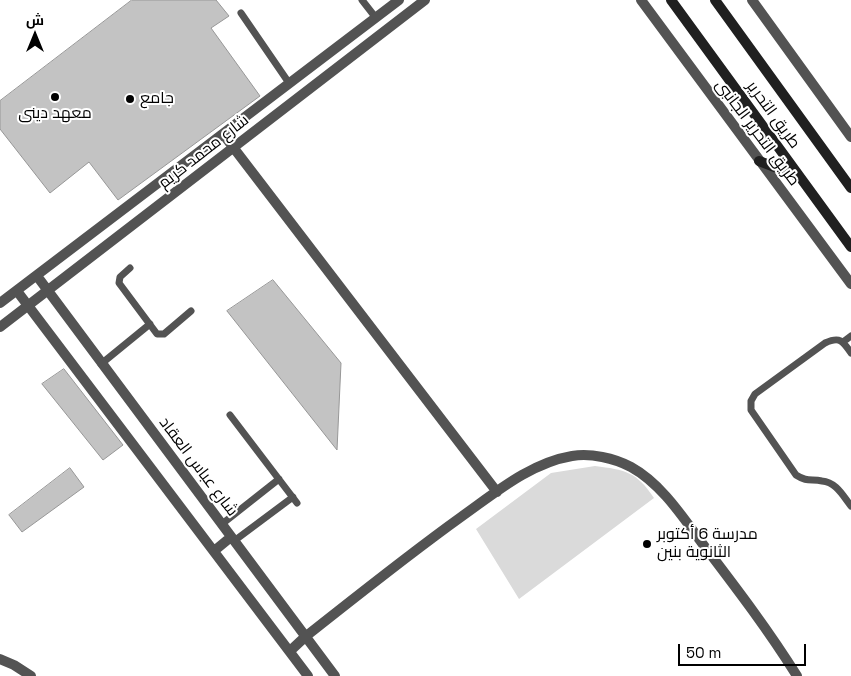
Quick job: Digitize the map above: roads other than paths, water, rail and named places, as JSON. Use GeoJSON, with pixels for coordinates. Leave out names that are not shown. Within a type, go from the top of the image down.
{"type":"FeatureCollection","features":[{"type":"Feature","properties":{"kind":"street","name":"شارع محمد كريم"},"geometry":{"type":"LineString","coordinates":[[0,303],[399,0]]}},
{"type":"Feature","properties":{"kind":"street","name":"شارع محمد كريم"},"geometry":{"type":"LineString","coordinates":[[0,327],[425,0]]}},
{"type":"Feature","properties":{"kind":"street","name":"طريق التحرير الجانبى"},"geometry":{"type":"LineString","coordinates":[[641,0],[851,284]]}},
{"type":"Feature","properties":{"kind":"street","name":"طريق التحرير"},"geometry":{"type":"LineString","coordinates":[[671,0],[851,247]]}},
{"type":"Feature","properties":{"kind":"street","name":"طريق التحرير"},"geometry":{"type":"LineString","coordinates":[[715,0],[851,188]]}},
{"type":"Feature","properties":{"kind":"street"},"geometry":{"type":"LineString","coordinates":[[752,0],[851,137]]}},
{"type":"Feature","properties":{"kind":"street"},"geometry":{"type":"LineString","coordinates":[[376,18],[385,31]]}},
{"type":"Feature","properties":{"kind":"street"},"geometry":{"type":"LineString","coordinates":[[223,134],[497,492]]}},
{"type":"Feature","properties":{"kind":"street"},"geometry":{"type":"LineString","coordinates":[[759,161],[799,176]]}},
{"type":"Feature","properties":{"kind":"street","name":"شارع عباس العقاد"},"geometry":{"type":"LineString","coordinates":[[37,276],[334,676]]}},
{"type":"Feature","properties":{"kind":"street"},"geometry":{"type":"LineString","coordinates":[[17,291],[308,676]]}},
{"type":"Feature","properties":{"kind":"street"},"geometry":{"type":"LineString","coordinates":[[290,651],[406,557],[522,474],[556,460],[573,456],[598,456],[630,467],[644,475],[672,504],[731,582],[797,676]]}},
{"type":"Feature","properties":{"kind":"street"},"geometry":{"type":"LineString","coordinates":[[214,551],[233,539]]}},
{"type":"Feature","properties":{"kind":"street"},"geometry":{"type":"LineString","coordinates":[[0,659],[31,676]]}},
{"type":"Feature","properties":{"kind":"lane"},"geometry":{"type":"LineString","coordinates":[[362,0],[376,18]]}},
{"type":"Feature","properties":{"kind":"lane"},"geometry":{"type":"LineString","coordinates":[[241,13],[289,83]]}},
{"type":"Feature","properties":{"kind":"lane"},"geometry":{"type":"LineString","coordinates":[[130,268],[120,278],[119,283],[157,334],[162,335],[191,311]]}},
{"type":"Feature","properties":{"kind":"lane"},"geometry":{"type":"LineString","coordinates":[[101,364],[150,324]]}},
{"type":"Feature","properties":{"kind":"lane"},"geometry":{"type":"LineString","coordinates":[[843,342],[851,336]]}},
{"type":"Feature","properties":{"kind":"lane"},"geometry":{"type":"LineString","coordinates":[[851,353],[843,342],[837,340],[825,343],[755,394],[751,401],[751,410],[796,475],[804,480],[824,480],[836,487],[851,506]]}},
{"type":"Feature","properties":{"kind":"lane"},"geometry":{"type":"LineString","coordinates":[[230,415],[295,500],[233,539]]}},
{"type":"Feature","properties":{"kind":"lane"},"geometry":{"type":"LineString","coordinates":[[222,524],[279,479]]}},
{"type":"Feature","properties":{"kind":"place","name":"معهد دينى"},"geometry":{"type":"Point","coordinates":[55,97]}},
{"type":"Feature","properties":{"kind":"place","name":"جامع"},"geometry":{"type":"Point","coordinates":[130,99]}},
{"type":"Feature","properties":{"kind":"place","name":"مدرسة 6 أكتوبر الثانوية بنين"},"geometry":{"type":"Point","coordinates":[647,544]}}]}
